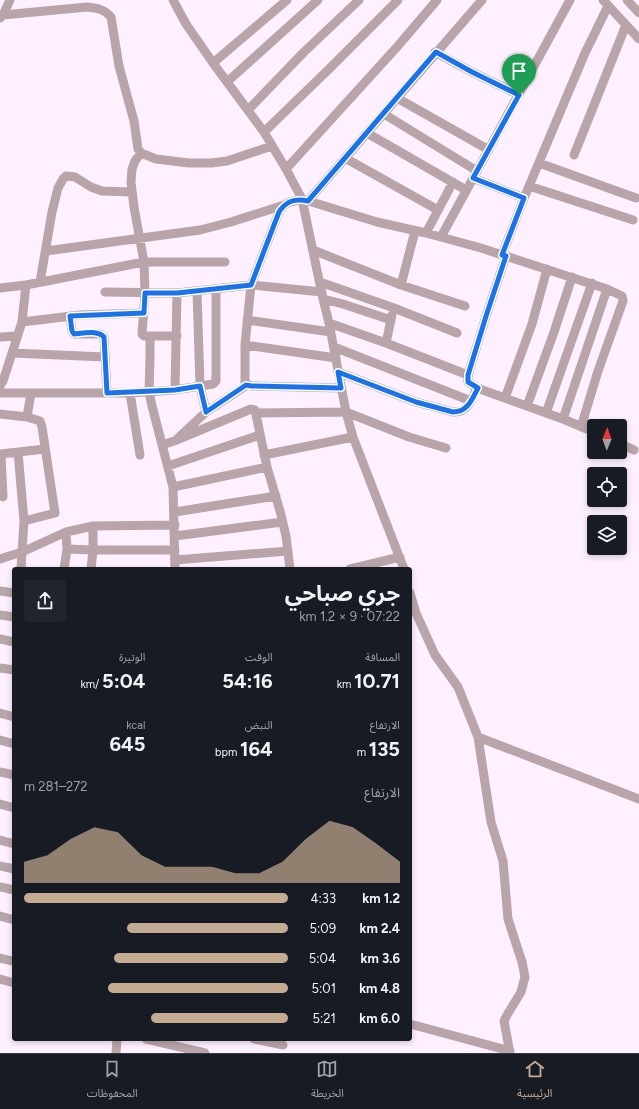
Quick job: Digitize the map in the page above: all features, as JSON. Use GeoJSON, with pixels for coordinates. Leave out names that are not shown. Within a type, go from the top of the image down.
{"type":"FeatureCollection","features":[{"type":"Feature","properties":{"kind":"street"},"geometry":{"type":"LineString","coordinates":[[2,17],[10,0]]}},
{"type":"Feature","properties":{"kind":"street"},"geometry":{"type":"LineString","coordinates":[[173,0],[186,24],[212,63],[264,132],[305,200],[322,296],[334,347],[346,412],[353,437],[403,567]]}},
{"type":"Feature","properties":{"kind":"street"},"geometry":{"type":"LineString","coordinates":[[212,63],[287,0]]}},
{"type":"Feature","properties":{"kind":"street"},"geometry":{"type":"LineString","coordinates":[[227,82],[318,0]]}},
{"type":"Feature","properties":{"kind":"street"},"geometry":{"type":"LineString","coordinates":[[248,110],[304,52],[359,0]]}},
{"type":"Feature","properties":{"kind":"street"},"geometry":{"type":"LineString","coordinates":[[264,132],[398,0]]}},
{"type":"Feature","properties":{"kind":"street"},"geometry":{"type":"LineString","coordinates":[[286,169],[397,47],[437,0]]}},
{"type":"Feature","properties":{"kind":"street"},"geometry":{"type":"LineString","coordinates":[[305,200],[384,114],[482,0]]}},
{"type":"Feature","properties":{"kind":"street"},"geometry":{"type":"LineString","coordinates":[[441,237],[570,0]]}},
{"type":"Feature","properties":{"kind":"street"},"geometry":{"type":"LineString","coordinates":[[627,0],[639,13]]}},
{"type":"Feature","properties":{"kind":"street"},"geometry":{"type":"LineString","coordinates":[[587,429],[478,388],[468,382],[468,375],[504,256],[524,198],[605,3],[639,39]]}},
{"type":"Feature","properties":{"kind":"street"},"geometry":{"type":"LineString","coordinates":[[2,17],[86,7],[106,11],[111,17],[120,66],[134,121],[138,149],[141,153],[156,160],[211,163],[227,161],[272,146]]}},
{"type":"Feature","properties":{"kind":"street"},"geometry":{"type":"LineString","coordinates":[[574,155],[626,25]]}},
{"type":"Feature","properties":{"kind":"street"},"geometry":{"type":"LineString","coordinates":[[436,52],[519,95]]}},
{"type":"Feature","properties":{"kind":"street"},"geometry":{"type":"LineString","coordinates":[[397,98],[489,150]]}},
{"type":"Feature","properties":{"kind":"street"},"geometry":{"type":"LineString","coordinates":[[384,114],[475,174],[524,198]]}},
{"type":"Feature","properties":{"kind":"street"},"geometry":{"type":"LineString","coordinates":[[367,133],[466,190]]}},
{"type":"Feature","properties":{"kind":"street"},"geometry":{"type":"LineString","coordinates":[[141,153],[135,161],[132,169],[132,192],[144,262],[145,293],[142,334],[150,337],[177,336]]}},
{"type":"Feature","properties":{"kind":"street"},"geometry":{"type":"LineString","coordinates":[[345,158],[438,210]]}},
{"type":"Feature","properties":{"kind":"street"},"geometry":{"type":"LineString","coordinates":[[539,163],[636,198]]}},
{"type":"Feature","properties":{"kind":"street"},"geometry":{"type":"LineString","coordinates":[[40,282],[52,212],[58,188],[66,176],[75,177],[91,187],[102,191],[132,192]]}},
{"type":"Feature","properties":{"kind":"street"},"geometry":{"type":"LineString","coordinates":[[426,233],[453,182]]}},
{"type":"Feature","properties":{"kind":"street"},"geometry":{"type":"LineString","coordinates":[[529,186],[633,220]]}},
{"type":"Feature","properties":{"kind":"street"},"geometry":{"type":"LineString","coordinates":[[46,251],[200,230],[284,205],[287,202],[305,200],[377,222],[441,237],[572,277],[607,289],[622,296],[623,301],[598,371],[581,427]]}},
{"type":"Feature","properties":{"kind":"street"},"geometry":{"type":"LineString","coordinates":[[246,385],[245,345],[251,285],[279,212],[284,205]]}},
{"type":"Feature","properties":{"kind":"street"},"geometry":{"type":"LineString","coordinates":[[401,285],[415,231]]}},
{"type":"Feature","properties":{"kind":"street"},"geometry":{"type":"LineString","coordinates":[[314,250],[401,285],[465,306]]}},
{"type":"Feature","properties":{"kind":"street"},"geometry":{"type":"LineString","coordinates":[[0,288],[26,285],[144,262],[225,262]]}},
{"type":"Feature","properties":{"kind":"street"},"geometry":{"type":"LineString","coordinates":[[506,398],[532,324],[547,269]]}},
{"type":"Feature","properties":{"kind":"street"},"geometry":{"type":"LineString","coordinates":[[527,406],[572,277]]}},
{"type":"Feature","properties":{"kind":"street"},"geometry":{"type":"LineString","coordinates":[[320,282],[394,308],[457,333]]}},
{"type":"Feature","properties":{"kind":"street"},"geometry":{"type":"LineString","coordinates":[[546,413],[592,284]]}},
{"type":"Feature","properties":{"kind":"street"},"geometry":{"type":"LineString","coordinates":[[1,382],[22,322],[26,285]]}},
{"type":"Feature","properties":{"kind":"street"},"geometry":{"type":"LineString","coordinates":[[105,292],[177,293],[251,285],[322,296],[391,320]]}},
{"type":"Feature","properties":{"kind":"street"},"geometry":{"type":"LineString","coordinates":[[0,393],[130,393],[175,390],[213,384],[216,381],[216,289]]}},
{"type":"Feature","properties":{"kind":"street"},"geometry":{"type":"LineString","coordinates":[[563,419],[607,289]]}},
{"type":"Feature","properties":{"kind":"street"},"geometry":{"type":"LineString","coordinates":[[198,291],[200,386],[206,412]]}},
{"type":"Feature","properties":{"kind":"street"},"geometry":{"type":"LineString","coordinates":[[175,390],[177,293]]}},
{"type":"Feature","properties":{"kind":"street"},"geometry":{"type":"LineString","coordinates":[[386,343],[394,308]]}},
{"type":"Feature","properties":{"kind":"street"},"geometry":{"type":"LineString","coordinates":[[22,322],[70,316],[144,313]]}},
{"type":"Feature","properties":{"kind":"street"},"geometry":{"type":"LineString","coordinates":[[70,316],[72,331],[74,334],[97,333],[104,337],[107,393]]}},
{"type":"Feature","properties":{"kind":"street"},"geometry":{"type":"LineString","coordinates":[[247,320],[330,328],[386,343],[468,375]]}},
{"type":"Feature","properties":{"kind":"street"},"geometry":{"type":"LineString","coordinates":[[0,337],[17,336]]}},
{"type":"Feature","properties":{"kind":"street"},"geometry":{"type":"LineString","coordinates":[[150,337],[149,392],[173,487],[175,512],[175,565],[288,551]]}},
{"type":"Feature","properties":{"kind":"street"},"geometry":{"type":"LineString","coordinates":[[245,345],[336,358]]}},
{"type":"Feature","properties":{"kind":"street"},"geometry":{"type":"LineString","coordinates":[[334,347],[471,401]]}},
{"type":"Feature","properties":{"kind":"street"},"geometry":{"type":"LineString","coordinates":[[12,354],[105,356]]}},
{"type":"Feature","properties":{"kind":"street"},"geometry":{"type":"LineString","coordinates":[[338,372],[416,402],[453,412],[463,410],[471,401],[478,388]]}},
{"type":"Feature","properties":{"kind":"street"},"geometry":{"type":"LineString","coordinates":[[174,441],[206,412],[246,385],[341,388]]}},
{"type":"Feature","properties":{"kind":"street"},"geometry":{"type":"LineString","coordinates":[[27,417],[31,393]]}},
{"type":"Feature","properties":{"kind":"street"},"geometry":{"type":"LineString","coordinates":[[130,393],[140,455]]}},
{"type":"Feature","properties":{"kind":"street"},"geometry":{"type":"LineString","coordinates":[[162,445],[251,409],[255,410],[257,413],[346,412],[408,437],[446,448]]}},
{"type":"Feature","properties":{"kind":"street"},"geometry":{"type":"LineString","coordinates":[[257,413],[264,455],[282,522],[290,567]]}},
{"type":"Feature","properties":{"kind":"street"},"geometry":{"type":"LineString","coordinates":[[0,414],[27,417],[40,421],[44,435],[55,513],[24,521]]}},
{"type":"Feature","properties":{"kind":"street"},"geometry":{"type":"LineString","coordinates":[[168,466],[260,435]]}},
{"type":"Feature","properties":{"kind":"street"},"geometry":{"type":"LineString","coordinates":[[264,455],[353,437]]}},
{"type":"Feature","properties":{"kind":"street"},"geometry":{"type":"LineString","coordinates":[[627,447],[634,450]]}},
{"type":"Feature","properties":{"kind":"street"},"geometry":{"type":"LineString","coordinates":[[2,497],[0,454],[45,449]]}},
{"type":"Feature","properties":{"kind":"street"},"geometry":{"type":"LineString","coordinates":[[18,452],[24,521],[21,567]]}},
{"type":"Feature","properties":{"kind":"street"},"geometry":{"type":"LineString","coordinates":[[173,487],[267,468]]}},
{"type":"Feature","properties":{"kind":"street"},"geometry":{"type":"LineString","coordinates":[[175,512],[276,496]]}},
{"type":"Feature","properties":{"kind":"street"},"geometry":{"type":"LineString","coordinates":[[175,536],[282,522]]}},
{"type":"Feature","properties":{"kind":"street"},"geometry":{"type":"LineString","coordinates":[[0,559],[22,552],[66,532],[93,526],[175,525]]}},
{"type":"Feature","properties":{"kind":"street"},"geometry":{"type":"LineString","coordinates":[[91,567],[93,526]]}},
{"type":"Feature","properties":{"kind":"street"},"geometry":{"type":"LineString","coordinates":[[64,567],[67,549],[66,532]]}},
{"type":"Feature","properties":{"kind":"street"},"geometry":{"type":"LineString","coordinates":[[67,549],[174,550]]}},
{"type":"Feature","properties":{"kind":"street"},"geometry":{"type":"LineString","coordinates":[[358,567],[400,556]]}},
{"type":"Feature","properties":{"kind":"street"},"geometry":{"type":"LineString","coordinates":[[0,591],[12,593]]}},
{"type":"Feature","properties":{"kind":"street"},"geometry":{"type":"LineString","coordinates":[[412,1025],[510,1052],[504,1021],[520,992],[525,977],[522,962],[508,920],[503,861],[491,822],[478,737],[458,687],[435,654],[413,614]]}},
{"type":"Feature","properties":{"kind":"street"},"geometry":{"type":"LineString","coordinates":[[0,615],[12,617]]}},
{"type":"Feature","properties":{"kind":"street"},"geometry":{"type":"LineString","coordinates":[[0,639],[12,642]]}},
{"type":"Feature","properties":{"kind":"street"},"geometry":{"type":"LineString","coordinates":[[0,668],[12,670]]}},
{"type":"Feature","properties":{"kind":"street"},"geometry":{"type":"LineString","coordinates":[[0,712],[12,716]]}},
{"type":"Feature","properties":{"kind":"street"},"geometry":{"type":"LineString","coordinates":[[478,737],[639,799]]}},
{"type":"Feature","properties":{"kind":"street"},"geometry":{"type":"LineString","coordinates":[[0,740],[12,743]]}},
{"type":"Feature","properties":{"kind":"street"},"geometry":{"type":"LineString","coordinates":[[0,772],[12,775]]}},
{"type":"Feature","properties":{"kind":"street"},"geometry":{"type":"LineString","coordinates":[[0,804],[12,807]]}},
{"type":"Feature","properties":{"kind":"street"},"geometry":{"type":"LineString","coordinates":[[0,840],[12,843]]}},
{"type":"Feature","properties":{"kind":"street"},"geometry":{"type":"LineString","coordinates":[[0,866],[12,869]]}},
{"type":"Feature","properties":{"kind":"street"},"geometry":{"type":"LineString","coordinates":[[0,887],[12,890]]}},
{"type":"Feature","properties":{"kind":"street"},"geometry":{"type":"LineString","coordinates":[[0,916],[12,919]]}},
{"type":"Feature","properties":{"kind":"street"},"geometry":{"type":"LineString","coordinates":[[0,958],[12,960]]}},
{"type":"Feature","properties":{"kind":"street"},"geometry":{"type":"LineString","coordinates":[[0,979],[12,982]]}},
{"type":"Feature","properties":{"kind":"street"},"geometry":{"type":"LineString","coordinates":[[116,1053],[117,1041]]}},
{"type":"Feature","properties":{"kind":"street"},"geometry":{"type":"LineString","coordinates":[[154,1041],[205,1053]]}},
{"type":"Feature","properties":{"kind":"street"},"geometry":{"type":"LineString","coordinates":[[264,1041],[284,1045]]}},
{"type":"Feature","properties":{"kind":"route"},"geometry":{"type":"LineString","coordinates":[[436,52],[519,95],[473,178],[524,198],[502,255],[506,256],[468,375],[467,381],[478,388],[468,406],[463,410],[453,412],[416,402],[338,372],[341,388],[246,385],[206,412],[200,386],[175,390],[107,393],[104,337],[97,333],[74,334],[72,331],[70,316],[144,313],[145,293],[177,293],[251,285],[279,212],[284,205],[287,202],[302,200],[308,201],[436,52]]}}]}
